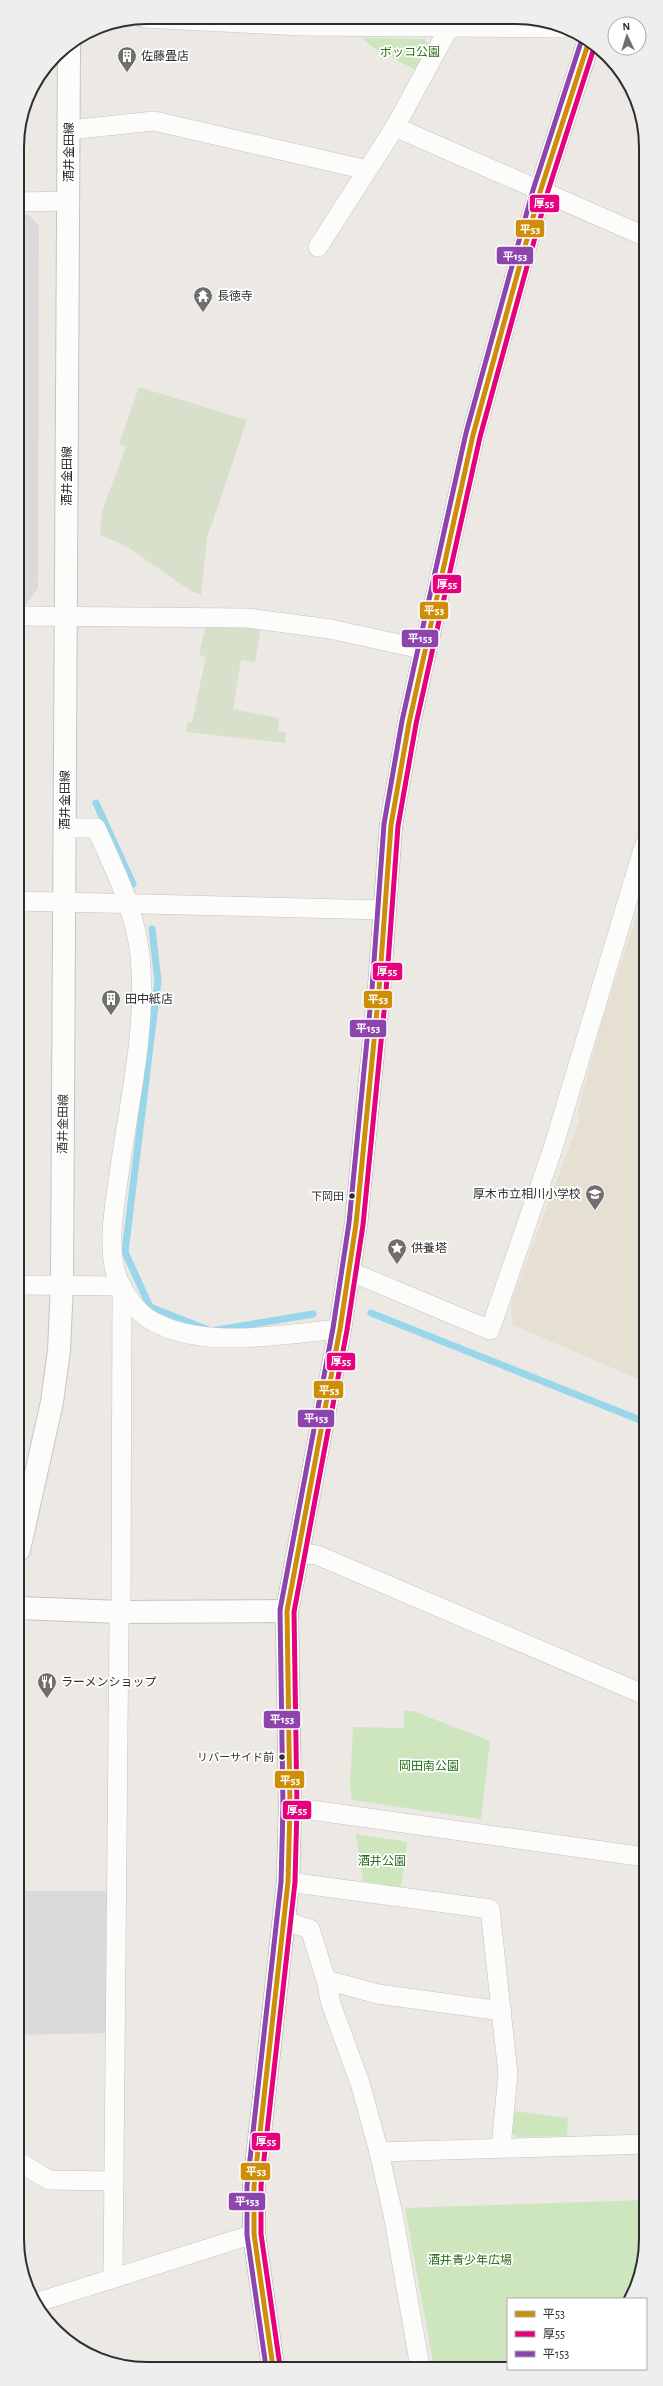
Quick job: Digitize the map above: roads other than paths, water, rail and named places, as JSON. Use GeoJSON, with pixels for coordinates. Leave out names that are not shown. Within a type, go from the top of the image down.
{"type":"FeatureCollection","features":[{"type":"Feature","properties":{"kind":"street"},"geometry":{"type":"LineString","coordinates":[[262,24],[302,26],[545,28]]}},
{"type":"Feature","properties":{"kind":"street"},"geometry":{"type":"LineString","coordinates":[[318,247],[395,127],[450,26]]}},
{"type":"Feature","properties":{"kind":"street"},"geometry":{"type":"LineString","coordinates":[[272,2362],[254,2234],[254,2186],[285,1920],[288,1882],[290,1807],[287,1612],[350,1271],[378,1006],[391,825],[410,723],[472,435],[540,192],[588,48]]}},
{"type":"Feature","properties":{"kind":"street","name":"酒井金田線"},"geometry":{"type":"LineString","coordinates":[[24,1528],[52,1402],[59,1350],[62,1284],[69,52]]}},
{"type":"Feature","properties":{"kind":"street"},"geometry":{"type":"LineString","coordinates":[[69,130],[154,121],[367,170]]}},
{"type":"Feature","properties":{"kind":"street"},"geometry":{"type":"LineString","coordinates":[[395,127],[540,192],[639,234]]}},
{"type":"Feature","properties":{"kind":"street"},"geometry":{"type":"LineString","coordinates":[[24,202],[68,201]]}},
{"type":"Feature","properties":{"kind":"street"},"geometry":{"type":"LineString","coordinates":[[24,616],[66,615],[247,618],[330,629],[426,650]]}},
{"type":"Feature","properties":{"kind":"street"},"geometry":{"type":"LineString","coordinates":[[65,828],[96,828],[130,904],[140,955],[142,1017],[112,1222],[114,1266],[122,1286],[137,1309],[153,1322],[183,1334],[215,1339],[340,1325]]}},
{"type":"Feature","properties":{"kind":"street"},"geometry":{"type":"LineString","coordinates":[[350,1271],[490,1330],[553,1148],[639,863]]}},
{"type":"Feature","properties":{"kind":"street"},"geometry":{"type":"LineString","coordinates":[[24,901],[384,910]]}},
{"type":"Feature","properties":{"kind":"street"},"geometry":{"type":"LineString","coordinates":[[24,1285],[62,1284],[122,1286]]}},
{"type":"Feature","properties":{"kind":"street"},"geometry":{"type":"LineString","coordinates":[[113,2278],[119,1624],[121,1612],[122,1286]]}},
{"type":"Feature","properties":{"kind":"street"},"geometry":{"type":"LineString","coordinates":[[297,1553],[317,1555],[639,1692]]}},
{"type":"Feature","properties":{"kind":"street"},"geometry":{"type":"LineString","coordinates":[[24,1608],[121,1612],[287,1612]]}},
{"type":"Feature","properties":{"kind":"street"},"geometry":{"type":"LineString","coordinates":[[290,1807],[639,1856]]}},
{"type":"Feature","properties":{"kind":"street"},"geometry":{"type":"LineString","coordinates":[[288,1882],[490,1909],[508,2074],[501,2147]]}},
{"type":"Feature","properties":{"kind":"street"},"geometry":{"type":"LineString","coordinates":[[285,1920],[310,1929],[326,1980],[331,2004],[360,2083],[380,2152],[394,2219],[419,2362]]}},
{"type":"Feature","properties":{"kind":"street"},"geometry":{"type":"LineString","coordinates":[[326,1980],[378,1994],[502,2011]]}},
{"type":"Feature","properties":{"kind":"street"},"geometry":{"type":"LineString","coordinates":[[380,2152],[501,2147],[639,2144]]}},
{"type":"Feature","properties":{"kind":"street"},"geometry":{"type":"LineString","coordinates":[[24,2165],[49,2180],[114,2181]]}},
{"type":"Feature","properties":{"kind":"street"},"geometry":{"type":"LineString","coordinates":[[42,2301],[254,2234]]}},
{"type":"Feature","properties":{"kind":"waterway"},"geometry":{"type":"LineString","coordinates":[[96,803],[133,884]]}},
{"type":"Feature","properties":{"kind":"waterway"},"geometry":{"type":"LineString","coordinates":[[152,929],[158,981],[125,1252],[150,1307],[211,1331],[313,1314]]}},
{"type":"Feature","properties":{"kind":"waterway"},"geometry":{"type":"LineString","coordinates":[[371,1313],[639,1420]]}},
{"type":"Feature","properties":{"kind":"place","name":"佐藤畳店"},"geometry":{"type":"Point","coordinates":[127,73]}},
{"type":"Feature","properties":{"kind":"place","name":"長徳寺"},"geometry":{"type":"Point","coordinates":[203,313]}},
{"type":"Feature","properties":{"kind":"place","name":"田中紙店"},"geometry":{"type":"Point","coordinates":[111,1016]}},
{"type":"Feature","properties":{"kind":"place","name":"下岡田"},"geometry":{"type":"Point","coordinates":[352,1196]}},
{"type":"Feature","properties":{"kind":"place","name":"厚木市立相川小学校"},"geometry":{"type":"Point","coordinates":[595,1211]}},
{"type":"Feature","properties":{"kind":"place","name":"供養塔"},"geometry":{"type":"Point","coordinates":[397,1265]}},
{"type":"Feature","properties":{"kind":"place","name":"ラーメンショップ"},"geometry":{"type":"Point","coordinates":[47,1699]}},
{"type":"Feature","properties":{"kind":"place","name":"リバーサイド前"},"geometry":{"type":"Point","coordinates":[282,1757]}},
{"type":"Feature","properties":{"kind":"park label","name":"ボッコ公園"},"geometry":{"type":"Point","coordinates":[410,52]}},
{"type":"Feature","properties":{"kind":"park label","name":"岡田南公園"},"geometry":{"type":"Point","coordinates":[429,1766]}},
{"type":"Feature","properties":{"kind":"park label","name":"酒井公園"},"geometry":{"type":"Point","coordinates":[382,1861]}},
{"type":"Feature","properties":{"kind":"park label","name":"酒井青少年広場"},"geometry":{"type":"Point","coordinates":[470,2260]}}]}
